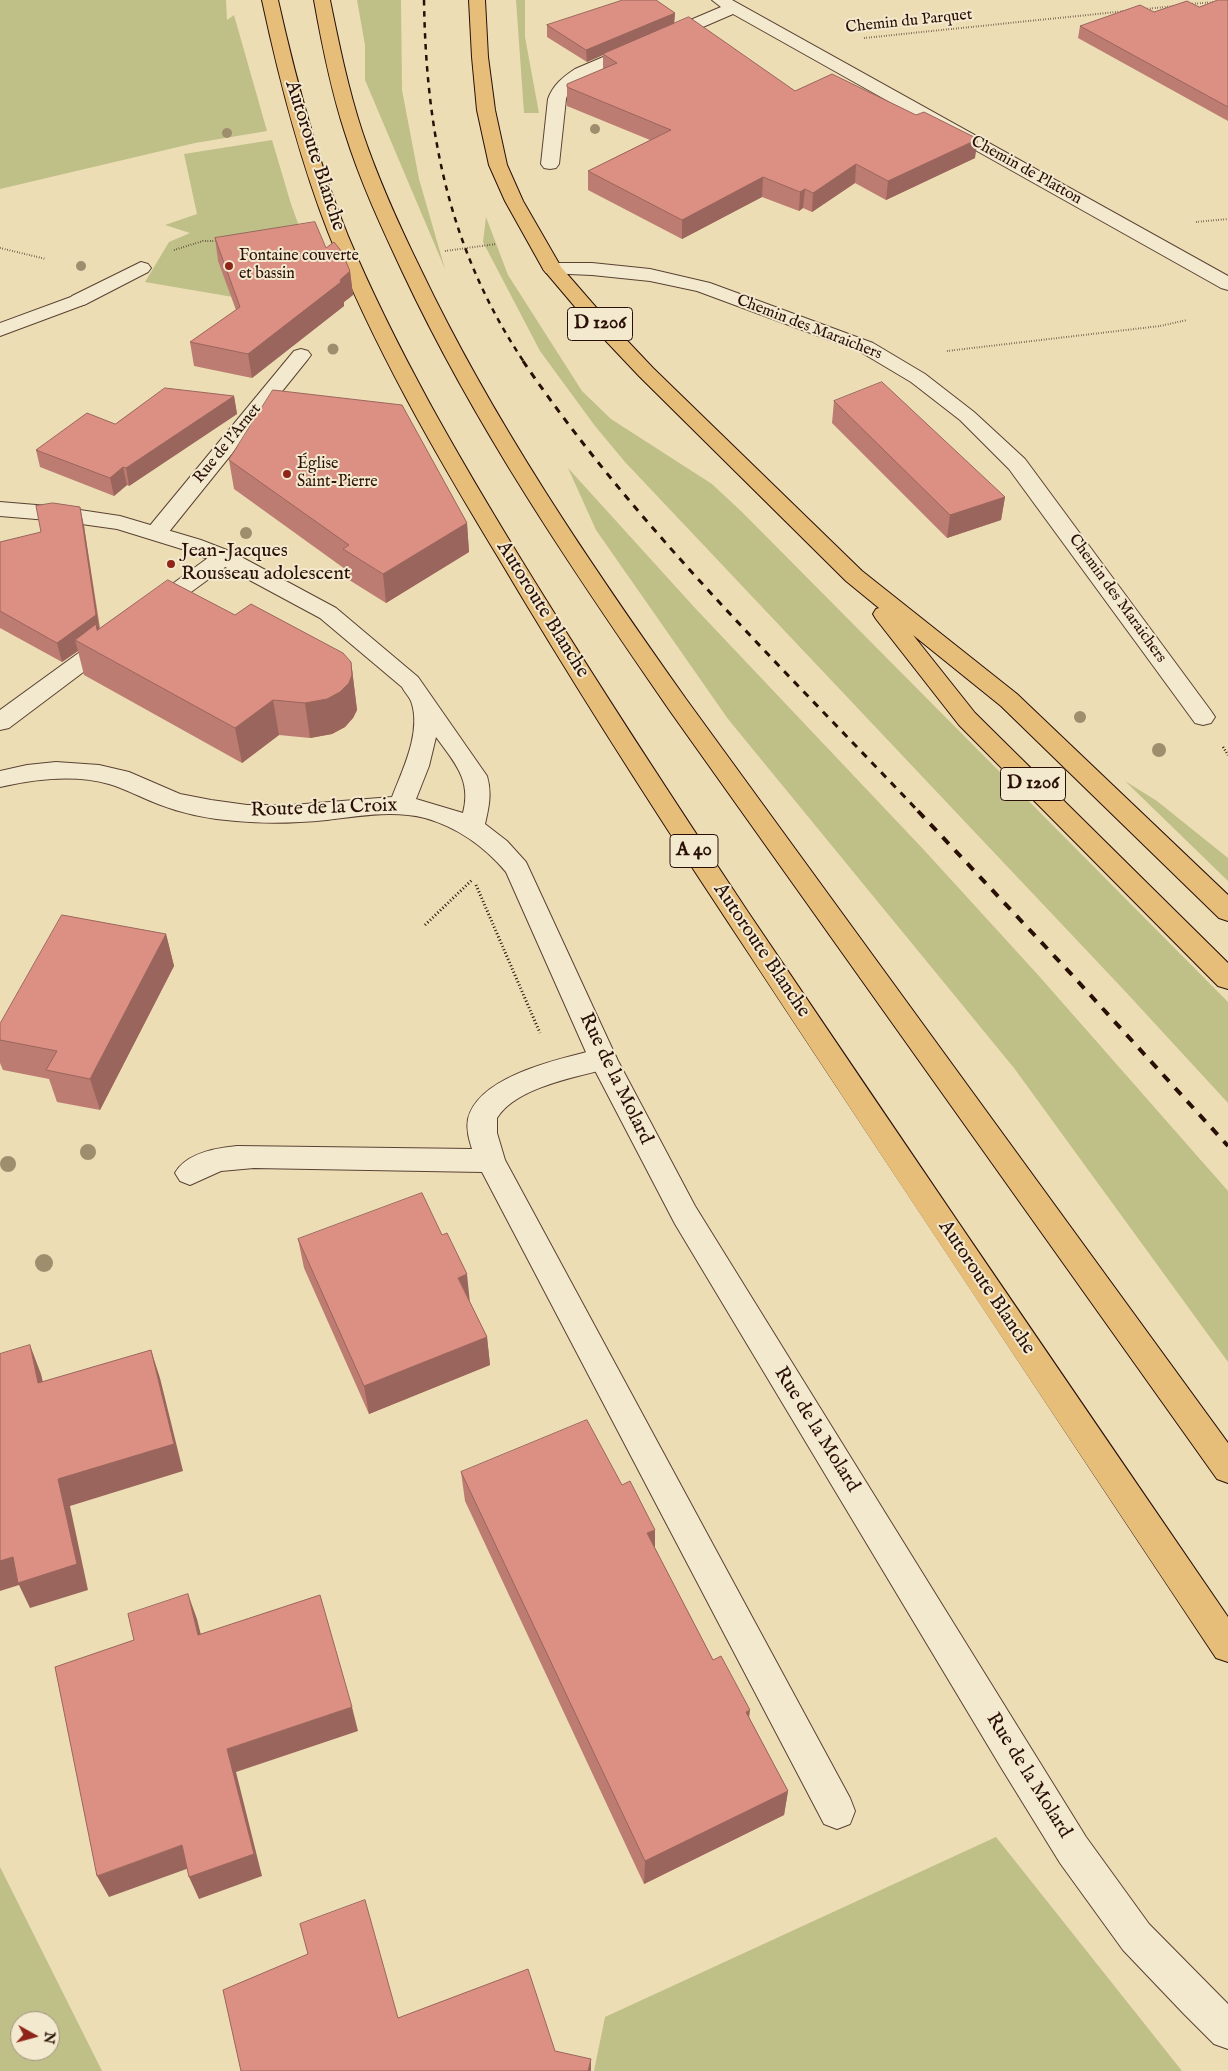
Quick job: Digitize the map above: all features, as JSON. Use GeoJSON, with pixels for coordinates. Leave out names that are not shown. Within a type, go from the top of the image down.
{"type":"FeatureCollection","features":[{"type":"Feature","properties":{"kind":"main road","name":"Autoroute Blanche"},"geometry":{"type":"LineString","coordinates":[[270,0],[282,59],[326,201],[350,264],[395,358],[449,458],[666,810],[1228,1646]]}},
{"type":"Feature","properties":{"kind":"main road"},"geometry":{"type":"LineString","coordinates":[[322,0],[342,94],[357,143],[387,219],[416,285],[458,365],[506,447],[598,591],[678,705],[1228,1470]]}},
{"type":"Feature","properties":{"kind":"main road","name":"D 1206"},"geometry":{"type":"LineString","coordinates":[[478,0],[486,110],[498,166],[514,201],[553,269],[594,317],[646,372],[854,576],[1009,700],[1228,911]]}},
{"type":"Feature","properties":{"kind":"main road","name":"D 1206"},"geometry":{"type":"LineString","coordinates":[[854,576],[967,720],[1228,979]]}},
{"type":"Feature","properties":{"kind":"street","name":"Chemin de Platton"},"geometry":{"type":"LineString","coordinates":[[727,4],[1228,284]]}},
{"type":"Feature","properties":{"kind":"street"},"geometry":{"type":"LineString","coordinates":[[550,164],[556,99],[559,89],[582,73],[727,4]]}},
{"type":"Feature","properties":{"kind":"street"},"geometry":{"type":"LineString","coordinates":[[0,330],[79,300],[141,268]]}},
{"type":"Feature","properties":{"kind":"street","name":"Chemin des Maraichers"},"geometry":{"type":"LineString","coordinates":[[553,269],[611,271],[687,282],[825,331],[892,361],[918,378],[966,416],[1017,464],[1202,717]]}},
{"type":"Feature","properties":{"kind":"street","name":"Rue de l'Arnet"},"geometry":{"type":"LineString","coordinates":[[156,534],[301,354]]}},
{"type":"Feature","properties":{"kind":"street"},"geometry":{"type":"LineString","coordinates":[[0,509],[90,517],[120,523],[194,544],[224,557],[328,613],[394,666],[410,682],[475,776],[478,803],[471,828]]}},
{"type":"Feature","properties":{"kind":"street"},"geometry":{"type":"LineString","coordinates":[[0,722],[224,557]]}},
{"type":"Feature","properties":{"kind":"street"},"geometry":{"type":"LineString","coordinates":[[401,806],[424,742],[426,713],[421,696]]}},
{"type":"Feature","properties":{"kind":"street","name":"Route de la Croix"},"geometry":{"type":"LineString","coordinates":[[0,779],[43,772],[86,772],[112,776],[172,800],[196,806],[251,813],[300,813],[357,807],[401,806],[444,814]]}},
{"type":"Feature","properties":{"kind":"street","name":"Rue de la Molard"},"geometry":{"type":"LineString","coordinates":[[444,814],[496,844],[517,868],[603,1059],[685,1215],[1073,1850],[1136,1937],[1197,2001],[1228,2030]]}},
{"type":"Feature","properties":{"kind":"street"},"geometry":{"type":"LineString","coordinates":[[603,1059],[520,1084],[501,1096],[483,1116],[482,1130],[491,1162],[837,1811]]}},
{"type":"Feature","properties":{"kind":"street"},"geometry":{"type":"LineString","coordinates":[[190,1173],[204,1164],[217,1159],[254,1156],[491,1162]]}},
{"type":"Feature","properties":{"kind":"path"},"geometry":{"type":"LineString","coordinates":[[1190,4],[1218,2]]}},
{"type":"Feature","properties":{"kind":"path"},"geometry":{"type":"LineString","coordinates":[[1142,9],[1181,5]]}},
{"type":"Feature","properties":{"kind":"path","name":"Chemin du Parquet"},"geometry":{"type":"LineString","coordinates":[[801,45],[1132,10]]}},
{"type":"Feature","properties":{"kind":"path"},"geometry":{"type":"LineString","coordinates":[[437,252],[534,238]]}},
{"type":"Feature","properties":{"kind":"path"},"geometry":{"type":"LineString","coordinates":[[141,268],[178,248],[202,241],[225,242]]}},
{"type":"Feature","properties":{"kind":"path"},"geometry":{"type":"LineString","coordinates":[[0,248],[46,259]]}},
{"type":"Feature","properties":{"kind":"path"},"geometry":{"type":"LineString","coordinates":[[892,361],[940,352],[1160,326],[1187,320]]}},
{"type":"Feature","properties":{"kind":"path"},"geometry":{"type":"LineString","coordinates":[[473,880],[557,1072]]}},
{"type":"Feature","properties":{"kind":"green space"},"geometry":{"type":"Polygon","coordinates":[[[0,0],[226,0],[227,20],[234,15],[267,131],[195,143],[0,189],[0,0]]]}},
{"type":"Feature","properties":{"kind":"green space"},"geometry":{"type":"Polygon","coordinates":[[[357,0],[401,0],[402,90],[419,179],[445,269],[365,80],[365,45],[357,0]]]}},
{"type":"Feature","properties":{"kind":"green space"},"geometry":{"type":"Polygon","coordinates":[[[516,0],[525,0],[525,37],[539,113],[524,113],[516,0]]]}},
{"type":"Feature","properties":{"kind":"green space"},"geometry":{"type":"Polygon","coordinates":[[[272,140],[291,204],[316,273],[268,303],[145,282],[169,242],[190,233],[165,225],[197,214],[184,154],[272,140]]]}},
{"type":"Feature","properties":{"kind":"green space"},"geometry":{"type":"Polygon","coordinates":[[[486,217],[508,275],[582,391],[611,419],[712,484],[742,512],[1228,1002],[1228,1103],[1123,989],[625,462],[595,426],[540,351],[483,242],[486,217]]]}},
{"type":"Feature","properties":{"kind":"green space"},"geometry":{"type":"Polygon","coordinates":[[[568,468],[695,608],[924,850],[1039,976],[1228,1191],[1228,1362],[1014,1068],[728,719],[596,530],[568,468]]]}},
{"type":"Feature","properties":{"kind":"green space"},"geometry":{"type":"Polygon","coordinates":[[[1125,781],[1157,801],[1228,858],[1228,881],[1125,781]]]}},
{"type":"Feature","properties":{"kind":"green space"},"geometry":{"type":"Polygon","coordinates":[[[996,1837],[1182,2071],[594,2071],[605,2017],[996,1837]]]}},
{"type":"Feature","properties":{"kind":"green space"},"geometry":{"type":"Polygon","coordinates":[[[0,1867],[102,2071],[0,2071],[0,1867]]]}},
{"type":"Feature","properties":{"kind":"building"},"geometry":{"type":"Polygon","coordinates":[[[623,0],[656,0],[675,13],[586,50],[547,25],[623,0]]]}},
{"type":"Feature","properties":{"kind":"building"},"geometry":{"type":"Polygon","coordinates":[[[1218,0],[1228,0],[1228,107],[1080,26],[1140,5],[1154,12],[1187,1],[1199,7],[1218,0]]]}},
{"type":"Feature","properties":{"kind":"building"},"geometry":{"type":"Polygon","coordinates":[[[689,17],[795,91],[832,74],[916,115],[924,112],[978,139],[888,181],[856,164],[813,193],[805,189],[800,192],[763,177],[682,220],[588,171],[671,130],[567,87],[567,84],[617,63],[603,54],[689,17]]]}},
{"type":"Feature","properties":{"kind":"building"},"geometry":{"type":"Polygon","coordinates":[[[315,222],[326,248],[334,242],[342,252],[350,271],[340,280],[341,282],[248,354],[190,342],[240,307],[215,238],[315,222]]]}},
{"type":"Feature","properties":{"kind":"building"},"geometry":{"type":"Polygon","coordinates":[[[882,382],[1005,497],[950,515],[834,401],[882,382]]]}},
{"type":"Feature","properties":{"kind":"building"},"geometry":{"type":"Polygon","coordinates":[[[165,388],[234,396],[126,468],[123,467],[110,478],[36,450],[87,413],[115,424],[165,388]]]}},
{"type":"Feature","properties":{"kind":"building"},"geometry":{"type":"Polygon","coordinates":[[[273,390],[402,405],[467,523],[383,574],[343,549],[349,545],[229,460],[273,390]]]}},
{"type":"Feature","properties":{"kind":"building"},"geometry":{"type":"Polygon","coordinates":[[[53,503],[80,507],[96,615],[57,643],[0,611],[0,542],[41,532],[36,506],[53,503]]]}},
{"type":"Feature","properties":{"kind":"building"},"geometry":{"type":"Polygon","coordinates":[[[168,580],[235,615],[251,604],[343,653],[351,662],[352,675],[349,683],[340,692],[327,699],[305,703],[273,700],[235,728],[75,640],[96,624],[97,630],[168,580]]]}},
{"type":"Feature","properties":{"kind":"building"},"geometry":{"type":"Polygon","coordinates":[[[62,915],[166,934],[90,1079],[46,1070],[57,1051],[0,1040],[0,1024],[62,915]]]}},
{"type":"Feature","properties":{"kind":"building"},"geometry":{"type":"Polygon","coordinates":[[[422,1193],[442,1235],[447,1233],[467,1274],[458,1278],[487,1337],[364,1386],[298,1239],[422,1193]]]}},
{"type":"Feature","properties":{"kind":"building"},"geometry":{"type":"Polygon","coordinates":[[[30,1345],[38,1383],[151,1350],[174,1444],[58,1479],[77,1564],[18,1583],[13,1557],[0,1561],[0,1354],[30,1345]]]}},
{"type":"Feature","properties":{"kind":"building"},"geometry":{"type":"Polygon","coordinates":[[[587,1420],[622,1485],[630,1481],[655,1530],[647,1533],[713,1660],[721,1656],[750,1710],[746,1712],[788,1791],[645,1861],[461,1472],[587,1420]]]}},
{"type":"Feature","properties":{"kind":"building"},"geometry":{"type":"Polygon","coordinates":[[[188,1594],[198,1635],[320,1595],[352,1707],[227,1749],[254,1854],[189,1877],[182,1845],[97,1876],[55,1667],[134,1640],[128,1614],[188,1594]]]}},
{"type":"Feature","properties":{"kind":"building"},"geometry":{"type":"Polygon","coordinates":[[[365,1900],[398,2018],[528,1969],[555,2051],[591,2059],[588,2071],[241,2071],[223,1990],[308,1954],[300,1924],[365,1900]]]}},
{"type":"Feature","properties":{"kind":"railway"},"geometry":{"type":"LineString","coordinates":[[424,0],[430,97],[447,189],[460,233],[477,277],[498,320],[524,362]]}},
{"type":"Feature","properties":{"kind":"railway"},"geometry":{"type":"LineString","coordinates":[[523,361],[613,481],[662,538],[763,649],[919,812]]}},
{"type":"Feature","properties":{"kind":"railway"},"geometry":{"type":"LineString","coordinates":[[918,811],[1073,976],[1228,1146]]}},
{"type":"Feature","properties":{"kind":"place","name":"Fontaine couverte et bassin"},"geometry":{"type":"Point","coordinates":[229,266]}},
{"type":"Feature","properties":{"kind":"place","name":"Église Saint-Pierre"},"geometry":{"type":"Point","coordinates":[287,474]}},
{"type":"Feature","properties":{"kind":"place","name":"Jean-Jacques Rousseau adolescent"},"geometry":{"type":"Point","coordinates":[171,564]}}]}
